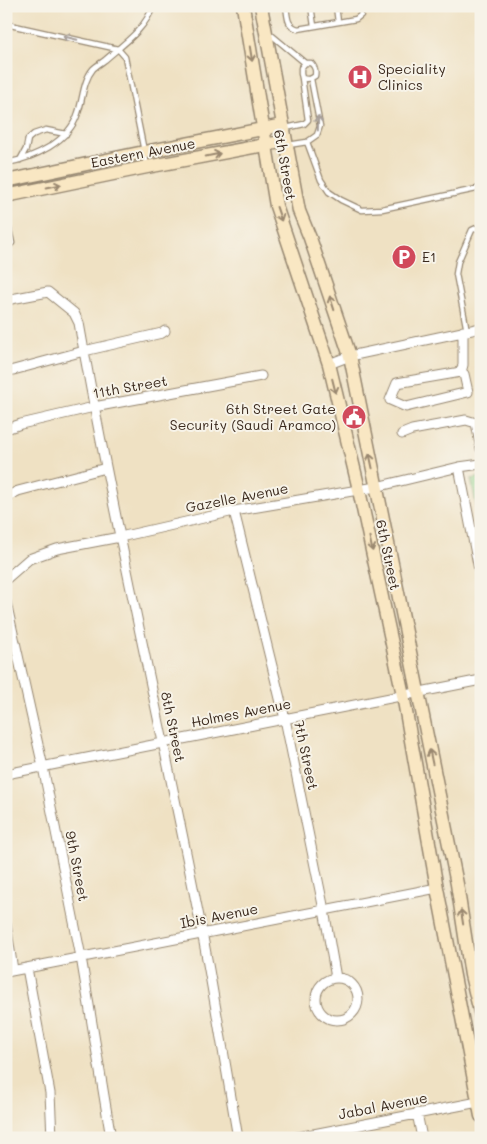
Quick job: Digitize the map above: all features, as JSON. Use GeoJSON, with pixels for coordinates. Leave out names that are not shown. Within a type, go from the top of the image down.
{"type":"FeatureCollection","features":[{"type":"Feature","properties":{"kind":"main road","name":"6th Street"},"geometry":{"type":"LineString","coordinates":[[243,6],[276,206],[329,364],[359,490],[403,695],[437,888],[481,1116]]}},
{"type":"Feature","properties":{"kind":"main road","name":"6th Street"},"geometry":{"type":"LineString","coordinates":[[261,6],[299,211],[350,356],[476,974],[481,1016]]}},
{"type":"Feature","properties":{"kind":"main road","name":"Eastern Avenue"},"geometry":{"type":"LineString","coordinates":[[6,181],[264,128],[285,135]]}},
{"type":"Feature","properties":{"kind":"main road","name":"Eastern Avenue"},"geometry":{"type":"LineString","coordinates":[[6,196],[266,144],[285,135]]}},
{"type":"Feature","properties":{"kind":"street","name":"8th Street"},"geometry":{"type":"LineString","coordinates":[[6,300],[48,292],[74,313],[79,323],[106,468],[202,934],[238,1138]]}},
{"type":"Feature","properties":{"kind":"street"},"geometry":{"type":"LineString","coordinates":[[329,364],[350,356],[481,328]]}},
{"type":"Feature","properties":{"kind":"street"},"geometry":{"type":"LineString","coordinates":[[6,372],[162,333],[165,330]]}},
{"type":"Feature","properties":{"kind":"street"},"geometry":{"type":"LineString","coordinates":[[462,372],[397,383],[390,400],[406,407],[468,392],[462,372],[465,331]]}},
{"type":"Feature","properties":{"kind":"street","name":"11th Street"},"geometry":{"type":"LineString","coordinates":[[6,429],[94,407],[260,376]]}},
{"type":"Feature","properties":{"kind":"street"},"geometry":{"type":"LineString","coordinates":[[402,434],[412,430],[466,420],[476,423],[481,448]]}},
{"type":"Feature","properties":{"kind":"street","name":"Gazelle Avenue"},"geometry":{"type":"LineString","coordinates":[[6,580],[29,559],[57,549],[234,511],[376,487],[459,467],[481,464]]}},
{"type":"Feature","properties":{"kind":"street"},"geometry":{"type":"LineString","coordinates":[[459,467],[481,580]]}},
{"type":"Feature","properties":{"kind":"street"},"geometry":{"type":"LineString","coordinates":[[6,497],[18,490],[106,468]]}},
{"type":"Feature","properties":{"kind":"street","name":"7th Street"},"geometry":{"type":"LineString","coordinates":[[234,511],[285,719],[336,978]]}},
{"type":"Feature","properties":{"kind":"street","name":"9th Street"},"geometry":{"type":"LineString","coordinates":[[6,602],[43,766],[81,957],[111,1138]]}},
{"type":"Feature","properties":{"kind":"street","name":"Holmes Avenue"},"geometry":{"type":"LineString","coordinates":[[6,774],[481,680]]}},
{"type":"Feature","properties":{"kind":"street","name":"Ibis Avenue"},"geometry":{"type":"LineString","coordinates":[[9,971],[437,888]]}},
{"type":"Feature","properties":{"kind":"street"},"geometry":{"type":"LineString","coordinates":[[6,924],[9,971]]}},
{"type":"Feature","properties":{"kind":"street"},"geometry":{"type":"LineString","coordinates":[[27,968],[50,1093],[52,1138]]}},
{"type":"Feature","properties":{"kind":"street"},"geometry":{"type":"LineString","coordinates":[[336,978],[343,979],[352,984],[359,998],[358,1005],[353,1013],[345,1019],[338,1020],[331,1019],[323,1014],[316,1000],[317,993],[322,984],[327,980],[336,978]]}},
{"type":"Feature","properties":{"kind":"street","name":"Jabal Avenue"},"geometry":{"type":"LineString","coordinates":[[293,1138],[478,1102]]}},
{"type":"Feature","properties":{"kind":"street"},"geometry":{"type":"LineString","coordinates":[[417,1113],[422,1138]]}},
{"type":"Feature","properties":{"kind":"lane"},"geometry":{"type":"LineString","coordinates":[[6,163],[34,155],[66,134],[74,124],[79,112],[88,77],[93,70],[128,41],[144,24],[153,6]]}},
{"type":"Feature","properties":{"kind":"lane"},"geometry":{"type":"LineString","coordinates":[[286,6],[288,22],[292,27],[298,29],[356,19],[361,15],[360,6]]}},
{"type":"Feature","properties":{"kind":"lane"},"geometry":{"type":"LineString","coordinates":[[311,6],[314,26]]}},
{"type":"Feature","properties":{"kind":"lane"},"geometry":{"type":"LineString","coordinates":[[336,6],[338,22]]}},
{"type":"Feature","properties":{"kind":"lane"},"geometry":{"type":"LineString","coordinates":[[6,24],[118,49],[125,57],[147,167]]}},
{"type":"Feature","properties":{"kind":"lane"},"geometry":{"type":"LineString","coordinates":[[266,31],[305,63],[312,63],[316,72],[315,76],[307,80],[302,78]]}},
{"type":"Feature","properties":{"kind":"lane"},"geometry":{"type":"LineString","coordinates":[[285,135],[308,120],[301,74],[301,68],[305,63]]}},
{"type":"Feature","properties":{"kind":"lane"},"geometry":{"type":"LineString","coordinates":[[307,142],[317,135],[320,126],[311,79]]}},
{"type":"Feature","properties":{"kind":"lane"},"geometry":{"type":"LineString","coordinates":[[20,160],[26,149],[28,139],[34,134],[46,130],[66,134]]}},
{"type":"Feature","properties":{"kind":"lane"},"geometry":{"type":"LineString","coordinates":[[285,135],[307,142]]}},
{"type":"Feature","properties":{"kind":"lane"},"geometry":{"type":"LineString","coordinates":[[307,142],[321,180],[329,192],[362,210],[382,209],[481,188]]}},
{"type":"Feature","properties":{"kind":"lane"},"geometry":{"type":"LineString","coordinates":[[6,216],[12,243],[6,248]]}},
{"type":"Feature","properties":{"kind":"lane"},"geometry":{"type":"LineString","coordinates":[[465,331],[456,274],[458,262],[472,230],[481,226]]}},
{"type":"Feature","properties":{"kind":"green space"},"geometry":{"type":"Polygon","coordinates":[[[481,477],[481,529],[471,479],[481,477]]]}},
{"type":"Feature","properties":{"kind":"place","name":"Speciality Clinics"},"geometry":{"type":"Point","coordinates":[360,77]}},
{"type":"Feature","properties":{"kind":"place","name":"E1"},"geometry":{"type":"Point","coordinates":[404,257]}},
{"type":"Feature","properties":{"kind":"place","name":"6th Street Gate Security (Saudi Aramco)"},"geometry":{"type":"Point","coordinates":[354,417]}}]}
